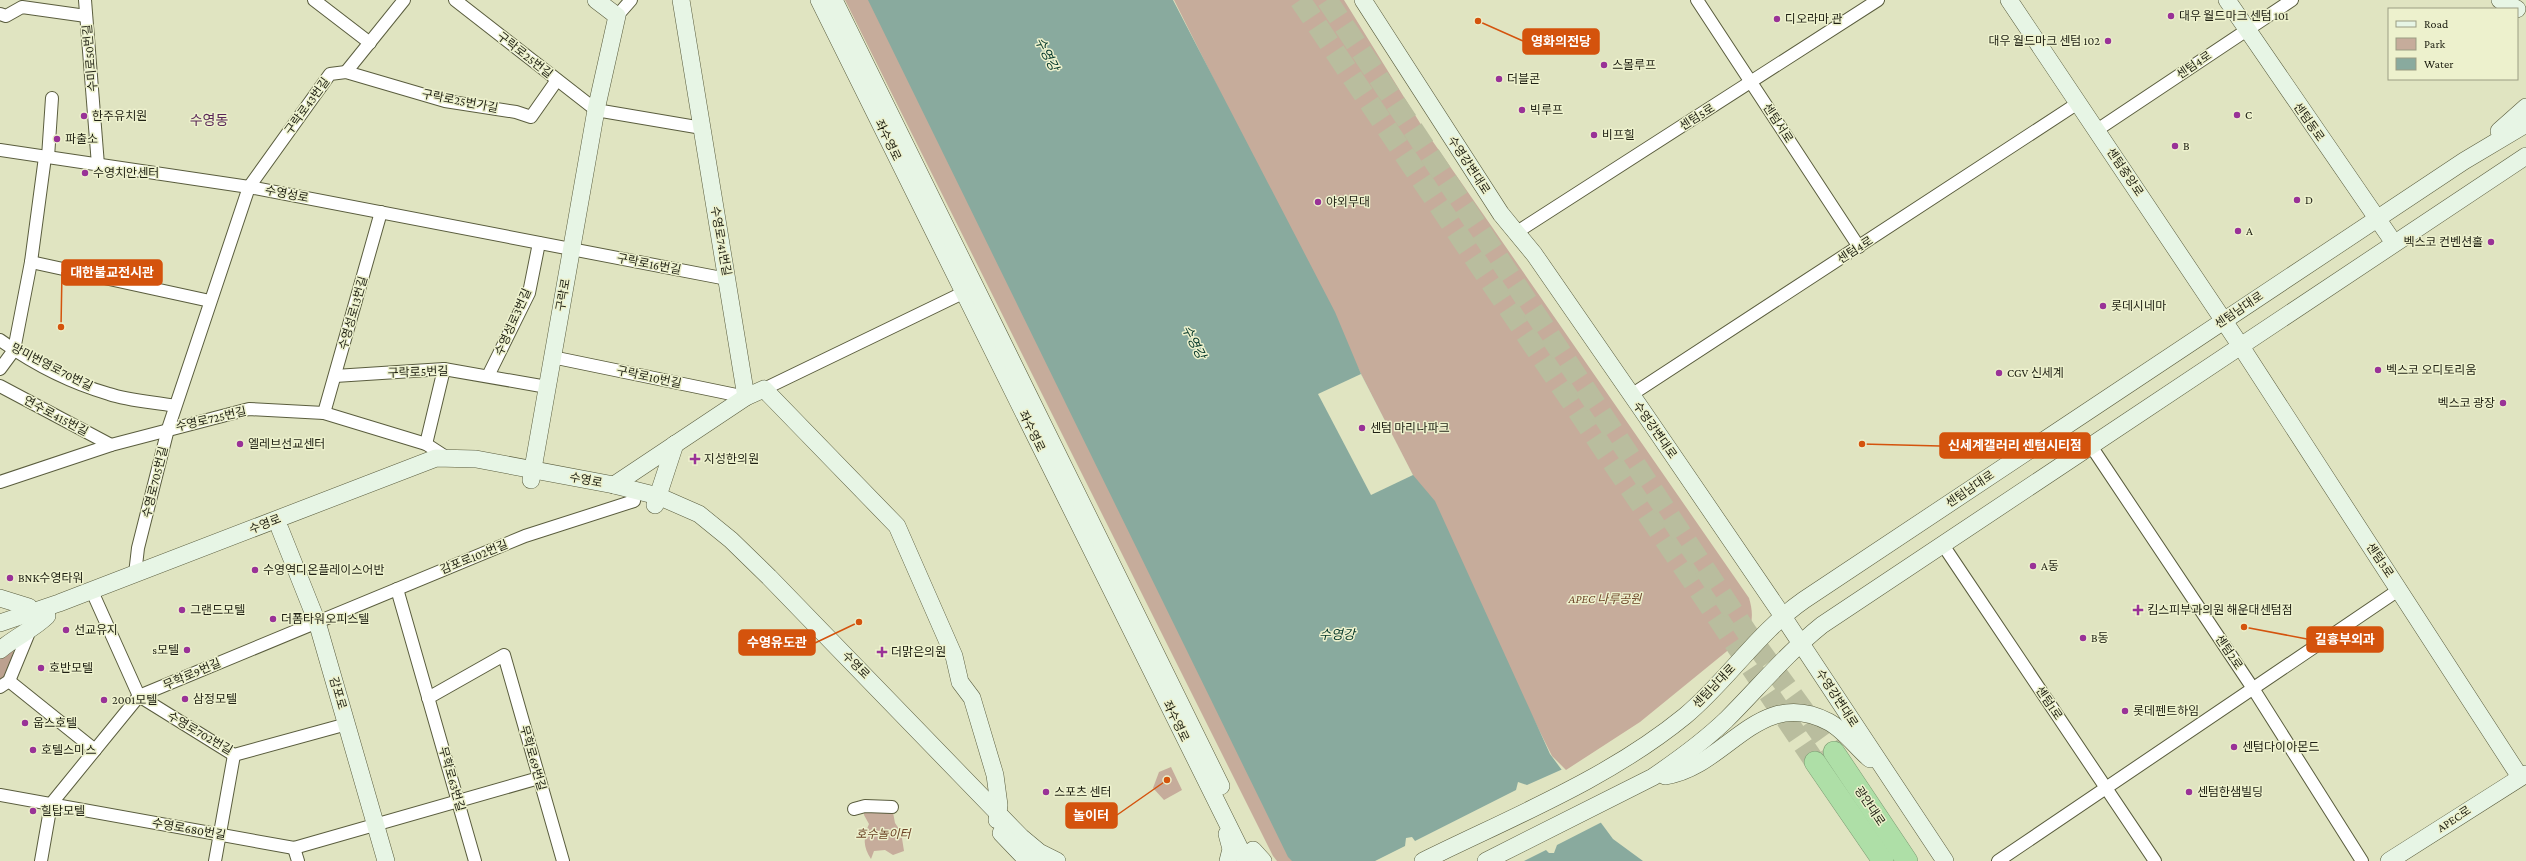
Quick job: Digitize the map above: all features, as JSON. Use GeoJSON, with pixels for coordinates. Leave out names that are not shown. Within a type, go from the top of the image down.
{"type":"FeatureCollection","features":[{"type":"Feature","properties":{"kind":"highway","name":"광안대로"},"geometry":{"type":"LineString","coordinates":[[1834,752],[1907,861]]}},
{"type":"Feature","properties":{"kind":"highway","name":"광안대로"},"geometry":{"type":"LineString","coordinates":[[1870,861],[1820,768],[1884,861]]}},
{"type":"Feature","properties":{"kind":"main road"},"geometry":{"type":"LineString","coordinates":[[596,0],[617,16]]}},
{"type":"Feature","properties":{"kind":"main road","name":"수영로741번길"},"geometry":{"type":"LineString","coordinates":[[681,0],[746,397]]}},
{"type":"Feature","properties":{"kind":"main road","name":"좌수영로"},"geometry":{"type":"LineString","coordinates":[[818,0],[970,290],[1255,858]]}},
{"type":"Feature","properties":{"kind":"main road","name":"좌수영로"},"geometry":{"type":"LineString","coordinates":[[834,0],[970,290],[1225,820],[1255,858]]}},
{"type":"Feature","properties":{"kind":"main road","name":"수영강변대로"},"geometry":{"type":"LineString","coordinates":[[1363,0],[1501,214],[1534,254],[1782,615],[1945,861]]}},
{"type":"Feature","properties":{"kind":"main road","name":"센텀중앙로"},"geometry":{"type":"LineString","coordinates":[[2009,0],[2240,345]]}},
{"type":"Feature","properties":{"kind":"main road","name":"센텀동로"},"geometry":{"type":"LineString","coordinates":[[2227,0],[2376,219],[2394,243]]}},
{"type":"Feature","properties":{"kind":"main road"},"geometry":{"type":"LineString","coordinates":[[2500,0],[2514,8]]}},
{"type":"Feature","properties":{"kind":"main road","name":"구락로"},"geometry":{"type":"LineString","coordinates":[[532,475],[596,110],[617,16]]}},
{"type":"Feature","properties":{"kind":"main road"},"geometry":{"type":"LineString","coordinates":[[2464,161],[2526,107]]}},
{"type":"Feature","properties":{"kind":"main road","name":"센텀남대로"},"geometry":{"type":"LineString","coordinates":[[1423,861],[1594,776],[1641,749],[1685,715],[1782,615],[2376,219],[2464,161],[2526,124]]}},
{"type":"Feature","properties":{"kind":"main road"},"geometry":{"type":"LineString","coordinates":[[1486,861],[1653,777],[1676,762],[1725,720],[1800,643],[1822,625],[2240,345],[2526,156]]}},
{"type":"Feature","properties":{"kind":"main road","name":"센텀3로"},"geometry":{"type":"LineString","coordinates":[[2240,345],[2400,589],[2524,773]]}},
{"type":"Feature","properties":{"kind":"main road"},"geometry":{"type":"LineString","coordinates":[[614,485],[746,397],[764,389],[897,526],[954,656],[960,682],[972,698],[995,775],[998,792],[997,821]]}},
{"type":"Feature","properties":{"kind":"main road"},"geometry":{"type":"LineString","coordinates":[[657,501],[675,444]]}},
{"type":"Feature","properties":{"kind":"main road","name":"수영로"},"geometry":{"type":"LineString","coordinates":[[0,623],[59,603],[436,458],[446,457],[476,459],[634,501],[657,501]]}},
{"type":"Feature","properties":{"kind":"main road","name":"수영로"},"geometry":{"type":"LineString","coordinates":[[0,634],[436,469],[461,468],[614,485],[657,501],[686,519],[719,544],[997,821],[1032,847],[1057,861]]}},
{"type":"Feature","properties":{"kind":"main road","name":"감포로"},"geometry":{"type":"LineString","coordinates":[[280,529],[317,622],[386,861]]}},
{"type":"Feature","properties":{"kind":"main road"},"geometry":{"type":"LineString","coordinates":[[0,598],[29,607]]}},
{"type":"Feature","properties":{"kind":"main road"},"geometry":{"type":"LineString","coordinates":[[0,610],[59,603]]}},
{"type":"Feature","properties":{"kind":"main road"},"geometry":{"type":"LineString","coordinates":[[0,650],[15,636],[31,628],[47,616]]}},
{"type":"Feature","properties":{"kind":"main road"},"geometry":{"type":"LineString","coordinates":[[1653,777],[1674,774],[1709,757],[1765,718],[1791,712],[1810,714],[1831,723],[1890,778]]}},
{"type":"Feature","properties":{"kind":"main road","name":"APEC로"},"geometry":{"type":"LineString","coordinates":[[2389,861],[2524,773]]}},
{"type":"Feature","properties":{"kind":"main road"},"geometry":{"type":"LineString","coordinates":[[1225,820],[1231,849],[1228,861]]}},
{"type":"Feature","properties":{"kind":"main road","name":"수영로"},"geometry":{"type":"LineString","coordinates":[[997,821],[1022,855],[1032,861]]}},
{"type":"Feature","properties":{"kind":"street","name":"수미로50번길"},"geometry":{"type":"LineString","coordinates":[[85,0],[98,165]]}},
{"type":"Feature","properties":{"kind":"street"},"geometry":{"type":"LineString","coordinates":[[314,0],[370,43]]}},
{"type":"Feature","properties":{"kind":"street","name":"구락로43번길"},"geometry":{"type":"LineString","coordinates":[[249,187],[330,74],[346,72],[404,0]]}},
{"type":"Feature","properties":{"kind":"street","name":"구락로25번길"},"geometry":{"type":"LineString","coordinates":[[455,0],[596,110]]}},
{"type":"Feature","properties":{"kind":"street"},"geometry":{"type":"LineString","coordinates":[[617,16],[631,0]]}},
{"type":"Feature","properties":{"kind":"street","name":"센텀서로"},"geometry":{"type":"LineString","coordinates":[[1697,0],[1859,247]]}},
{"type":"Feature","properties":{"kind":"street","name":"센텀5로"},"geometry":{"type":"LineString","coordinates":[[1517,232],[1878,0]]}},
{"type":"Feature","properties":{"kind":"street","name":"센텀4로"},"geometry":{"type":"LineString","coordinates":[[2096,130],[2292,0]]}},
{"type":"Feature","properties":{"kind":"street"},"geometry":{"type":"LineString","coordinates":[[0,14],[6,16],[22,7],[86,16]]}},
{"type":"Feature","properties":{"kind":"street","name":"구락로25번가길"},"geometry":{"type":"LineString","coordinates":[[346,72],[445,101],[516,112],[531,117],[557,80]]}},
{"type":"Feature","properties":{"kind":"street"},"geometry":{"type":"LineString","coordinates":[[0,369],[14,350],[31,262],[30,257],[46,157],[52,98]]}},
{"type":"Feature","properties":{"kind":"street","name":"센텀4로"},"geometry":{"type":"LineString","coordinates":[[1631,395],[2078,103]]}},
{"type":"Feature","properties":{"kind":"street"},"geometry":{"type":"LineString","coordinates":[[596,110],[702,128]]}},
{"type":"Feature","properties":{"kind":"street","name":"수영성로"},"geometry":{"type":"LineString","coordinates":[[0,150],[249,187],[571,249]]}},
{"type":"Feature","properties":{"kind":"street","name":"수영로705번길"},"geometry":{"type":"LineString","coordinates":[[135,574],[138,548],[168,429],[249,187]]}},
{"type":"Feature","properties":{"kind":"street","name":"수영성로13번길"},"geometry":{"type":"LineString","coordinates":[[324,413],[381,212]]}},
{"type":"Feature","properties":{"kind":"street","name":"수영성로3번길"},"geometry":{"type":"LineString","coordinates":[[488,376],[529,293],[539,243]]}},
{"type":"Feature","properties":{"kind":"street","name":"구락로16번길"},"geometry":{"type":"LineString","coordinates":[[571,249],[727,279]]}},
{"type":"Feature","properties":{"kind":"street"},"geometry":{"type":"LineString","coordinates":[[31,262],[210,301]]}},
{"type":"Feature","properties":{"kind":"street"},"geometry":{"type":"LineString","coordinates":[[764,389],[970,290]]}},
{"type":"Feature","properties":{"kind":"street","name":"망미번영로70번길"},"geometry":{"type":"LineString","coordinates":[[0,340],[14,350],[78,383],[111,395],[175,406]]}},
{"type":"Feature","properties":{"kind":"street","name":"구락로10번길"},"geometry":{"type":"LineString","coordinates":[[552,357],[746,397]]}},
{"type":"Feature","properties":{"kind":"street"},"geometry":{"type":"LineString","coordinates":[[426,444],[444,369]]}},
{"type":"Feature","properties":{"kind":"street","name":"구락로5번길"},"geometry":{"type":"LineString","coordinates":[[335,376],[444,369],[547,387]]}},
{"type":"Feature","properties":{"kind":"street","name":"연수로415번길"},"geometry":{"type":"LineString","coordinates":[[0,386],[111,446]]}},
{"type":"Feature","properties":{"kind":"street","name":"수영로725번길"},"geometry":{"type":"LineString","coordinates":[[0,482],[168,429],[249,409],[324,413],[426,444],[446,457]]}},
{"type":"Feature","properties":{"kind":"street","name":"센텀2로"},"geometry":{"type":"LineString","coordinates":[[2091,446],[2254,690],[2362,861]]}},
{"type":"Feature","properties":{"kind":"street","name":"감포로102번길"},"geometry":{"type":"LineString","coordinates":[[317,622],[525,536],[634,501]]}},
{"type":"Feature","properties":{"kind":"street","name":"센텀1로"},"geometry":{"type":"LineString","coordinates":[[1943,545],[2155,861]]}},
{"type":"Feature","properties":{"kind":"street","name":"무학로63번길"},"geometry":{"type":"LineString","coordinates":[[397,589],[475,861]]}},
{"type":"Feature","properties":{"kind":"street"},"geometry":{"type":"LineString","coordinates":[[1998,861],[2254,690],[2400,589]]}},
{"type":"Feature","properties":{"kind":"street"},"geometry":{"type":"LineString","coordinates":[[95,598],[139,696]]}},
{"type":"Feature","properties":{"kind":"street","name":"무학로9번길"},"geometry":{"type":"LineString","coordinates":[[41,861],[51,804],[139,696],[317,622]]}},
{"type":"Feature","properties":{"kind":"street"},"geometry":{"type":"LineString","coordinates":[[31,628],[5,684],[95,750]]}},
{"type":"Feature","properties":{"kind":"street","name":"무학로69번길"},"geometry":{"type":"LineString","coordinates":[[428,698],[504,655],[562,861]]}},
{"type":"Feature","properties":{"kind":"street","name":"수영로702번길"},"geometry":{"type":"LineString","coordinates":[[139,696],[234,755],[347,724]]}},
{"type":"Feature","properties":{"kind":"street"},"geometry":{"type":"LineString","coordinates":[[215,861],[234,755]]}},
{"type":"Feature","properties":{"kind":"street","name":"수영로680번길"},"geometry":{"type":"LineString","coordinates":[[0,795],[294,848],[375,823],[539,778]]}},
{"type":"Feature","properties":{"kind":"street"},"geometry":{"type":"LineString","coordinates":[[854,808],[865,806],[892,807]]}},
{"type":"Feature","properties":{"kind":"street"},"geometry":{"type":"LineString","coordinates":[[294,848],[298,861]]}},
{"type":"Feature","properties":{"kind":"green space"},"geometry":{"type":"Polygon","coordinates":[[[845,0],[876,0],[1294,861],[1277,861],[1273,856],[845,0]]]}},
{"type":"Feature","properties":{"kind":"green space","name":"APEC 나루공원"},"geometry":{"type":"Polygon","coordinates":[[[1174,0],[1344,0],[1420,123],[1749,598],[1752,616],[1748,634],[1640,722],[1566,770],[1552,756],[1174,0]]]}},
{"type":"Feature","properties":{"kind":"green space"},"geometry":{"type":"Polygon","coordinates":[[[1171,767],[1182,790],[1164,800],[1153,788],[1159,772],[1171,767]]]}},
{"type":"Feature","properties":{"kind":"green space","name":"호수놀이터"},"geometry":{"type":"Polygon","coordinates":[[[865,806],[892,807],[895,823],[901,832],[904,851],[893,855],[885,850],[874,851],[871,859],[865,846],[865,838],[869,824],[864,815],[865,806]]]}},
{"type":"Feature","properties":{"kind":"shaded area"},"geometry":{"type":"Polygon","coordinates":[[[16,643],[6,677],[0,683],[0,659],[16,643]]]}},
{"type":"Feature","properties":{"kind":"water","name":"수영강"},"geometry":{"type":"Polygon","coordinates":[[[868,0],[1173,0],[1335,312],[1361,374],[1406,463],[1413,475],[1435,501],[1550,754],[1613,839],[1643,861],[1292,861],[1288,857],[868,0]]]}},
{"type":"Feature","properties":{"kind":"pier","name":"센텀 마리나파크"},"geometry":{"type":"Polygon","coordinates":[[[1361,374],[1413,475],[1371,495],[1318,394],[1361,374]]]}},
{"type":"Feature","properties":{"kind":"pier"},"geometry":{"type":"Polygon","coordinates":[[[1563,769],[1602,822],[1557,845],[1554,853],[1549,853],[1546,850],[1524,861],[1375,861],[1405,846],[1406,838],[1412,837],[1415,841],[1516,790],[1518,782],[1527,785],[1563,769]]]}},
{"type":"Feature","properties":{"kind":"tunnel"},"geometry":{"type":"LineString","coordinates":[[1300,0],[1815,762]]}},
{"type":"Feature","properties":{"kind":"tunnel"},"geometry":{"type":"LineString","coordinates":[[1327,0],[1748,634],[1834,752]]}},
{"type":"Feature","properties":{"kind":"place","name":"대우 월드마크 센텀 101"},"geometry":{"type":"Point","coordinates":[2171,16]}},
{"type":"Feature","properties":{"kind":"place","name":"디오라마 관"},"geometry":{"type":"Point","coordinates":[1777,19]}},
{"type":"Feature","properties":{"kind":"place","name":"영화의전당"},"geometry":{"type":"Point","coordinates":[1478,21]}},
{"type":"Feature","properties":{"kind":"place","name":"대우 월드마크 센텀 102"},"geometry":{"type":"Point","coordinates":[2108,41]}},
{"type":"Feature","properties":{"kind":"place","name":"스몰루프"},"geometry":{"type":"Point","coordinates":[1604,65]}},
{"type":"Feature","properties":{"kind":"place","name":"더블콘"},"geometry":{"type":"Point","coordinates":[1499,79]}},
{"type":"Feature","properties":{"kind":"place","name":"빅루프"},"geometry":{"type":"Point","coordinates":[1522,110]}},
{"type":"Feature","properties":{"kind":"place","name":"C"},"geometry":{"type":"Point","coordinates":[2237,115]}},
{"type":"Feature","properties":{"kind":"place","name":"한주유치원"},"geometry":{"type":"Point","coordinates":[84,116]}},
{"type":"Feature","properties":{"kind":"place","name":"비프힐"},"geometry":{"type":"Point","coordinates":[1594,135]}},
{"type":"Feature","properties":{"kind":"place","name":"파출소"},"geometry":{"type":"Point","coordinates":[57,139]}},
{"type":"Feature","properties":{"kind":"place","name":"B"},"geometry":{"type":"Point","coordinates":[2175,146]}},
{"type":"Feature","properties":{"kind":"place","name":"수영치안센터"},"geometry":{"type":"Point","coordinates":[85,173]}},
{"type":"Feature","properties":{"kind":"place","name":"D"},"geometry":{"type":"Point","coordinates":[2297,200]}},
{"type":"Feature","properties":{"kind":"place","name":"야외무대"},"geometry":{"type":"Point","coordinates":[1318,202]}},
{"type":"Feature","properties":{"kind":"place","name":"A"},"geometry":{"type":"Point","coordinates":[2238,231]}},
{"type":"Feature","properties":{"kind":"place","name":"벡스코 컨벤션홀"},"geometry":{"type":"Point","coordinates":[2491,242]}},
{"type":"Feature","properties":{"kind":"place","name":"롯데시네마"},"geometry":{"type":"Point","coordinates":[2103,306]}},
{"type":"Feature","properties":{"kind":"place","name":"대한불교전시관"},"geometry":{"type":"Point","coordinates":[61,327]}},
{"type":"Feature","properties":{"kind":"place","name":"벡스코 오디토리움"},"geometry":{"type":"Point","coordinates":[2378,370]}},
{"type":"Feature","properties":{"kind":"place","name":"CGV 신세계"},"geometry":{"type":"Point","coordinates":[1999,373]}},
{"type":"Feature","properties":{"kind":"place","name":"벡스코 광장"},"geometry":{"type":"Point","coordinates":[2503,403]}},
{"type":"Feature","properties":{"kind":"place","name":"센텀 마리나파크"},"geometry":{"type":"Point","coordinates":[1362,428]}},
{"type":"Feature","properties":{"kind":"place","name":"엘레브선교센터"},"geometry":{"type":"Point","coordinates":[240,444]}},
{"type":"Feature","properties":{"kind":"place","name":"신세계갤러리 센텀시티점"},"geometry":{"type":"Point","coordinates":[1862,444]}},
{"type":"Feature","properties":{"kind":"place","name":"지성한의원"},"geometry":{"type":"Point","coordinates":[695,459]}},
{"type":"Feature","properties":{"kind":"place","name":"A동"},"geometry":{"type":"Point","coordinates":[2033,566]}},
{"type":"Feature","properties":{"kind":"place","name":"수영역디온플레이스어반"},"geometry":{"type":"Point","coordinates":[255,570]}},
{"type":"Feature","properties":{"kind":"place","name":"BNK수영타워"},"geometry":{"type":"Point","coordinates":[10,578]}},
{"type":"Feature","properties":{"kind":"place","name":"그랜드모텔"},"geometry":{"type":"Point","coordinates":[182,610]}},
{"type":"Feature","properties":{"kind":"place","name":"킴스피부과의원 해운대센텀점"},"geometry":{"type":"Point","coordinates":[2138,610]}},
{"type":"Feature","properties":{"kind":"place","name":"더폼타워오피스텔"},"geometry":{"type":"Point","coordinates":[273,619]}},
{"type":"Feature","properties":{"kind":"place","name":"수영유도관"},"geometry":{"type":"Point","coordinates":[859,622]}},
{"type":"Feature","properties":{"kind":"place","name":"길흉부외과"},"geometry":{"type":"Point","coordinates":[2244,627]}},
{"type":"Feature","properties":{"kind":"place","name":"선교유지"},"geometry":{"type":"Point","coordinates":[66,630]}},
{"type":"Feature","properties":{"kind":"place","name":"B동"},"geometry":{"type":"Point","coordinates":[2083,638]}},
{"type":"Feature","properties":{"kind":"place","name":"s모텔"},"geometry":{"type":"Point","coordinates":[187,650]}},
{"type":"Feature","properties":{"kind":"place","name":"더맑은의원"},"geometry":{"type":"Point","coordinates":[882,652]}},
{"type":"Feature","properties":{"kind":"place","name":"호반모텔"},"geometry":{"type":"Point","coordinates":[41,668]}},
{"type":"Feature","properties":{"kind":"place","name":"삼정모텔"},"geometry":{"type":"Point","coordinates":[185,699]}},
{"type":"Feature","properties":{"kind":"place","name":"2001모텔"},"geometry":{"type":"Point","coordinates":[104,700]}},
{"type":"Feature","properties":{"kind":"place","name":"롯데펜트하임"},"geometry":{"type":"Point","coordinates":[2125,711]}},
{"type":"Feature","properties":{"kind":"place","name":"웁스호텔"},"geometry":{"type":"Point","coordinates":[25,723]}},
{"type":"Feature","properties":{"kind":"place","name":"센텀다이아몬드"},"geometry":{"type":"Point","coordinates":[2234,747]}},
{"type":"Feature","properties":{"kind":"place","name":"호텔스미스"},"geometry":{"type":"Point","coordinates":[33,750]}},
{"type":"Feature","properties":{"kind":"place","name":"놀이터"},"geometry":{"type":"Point","coordinates":[1167,780]}},
{"type":"Feature","properties":{"kind":"place","name":"스포츠 센터"},"geometry":{"type":"Point","coordinates":[1046,792]}},
{"type":"Feature","properties":{"kind":"place","name":"센텀한샘빌딩"},"geometry":{"type":"Point","coordinates":[2189,792]}},
{"type":"Feature","properties":{"kind":"place","name":"힐탑모텔"},"geometry":{"type":"Point","coordinates":[33,811]}},
{"type":"Feature","properties":{"kind":"district","name":"수영동"},"geometry":{"type":"Point","coordinates":[209,120]}}]}
